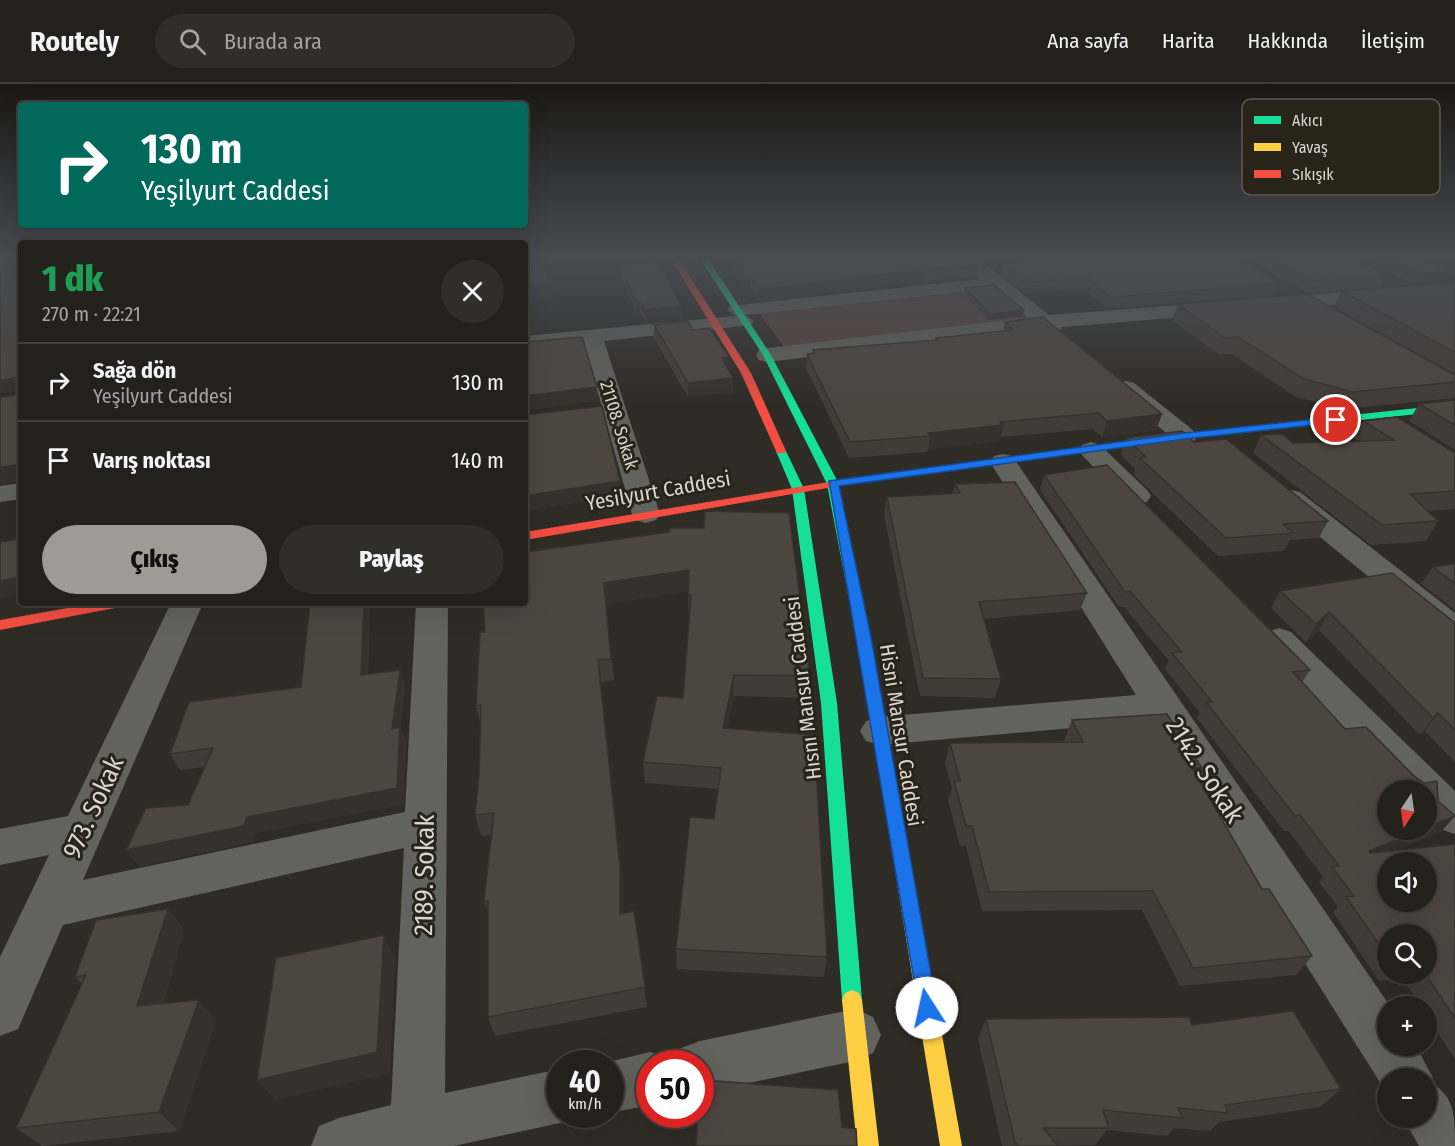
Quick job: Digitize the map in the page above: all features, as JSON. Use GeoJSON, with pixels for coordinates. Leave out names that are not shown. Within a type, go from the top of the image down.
{"type":"FeatureCollection","features":[{"type":"Feature","properties":{"kind":"main road","name":"Hısnı Mansur Caddesi"},"geometry":{"type":"LineString","coordinates":[[704,306],[746,373],[798,489],[829,703],[855,1035],[868,1146]]}},
{"type":"Feature","properties":{"kind":"main road","name":"Hisni Mansur Caddesi"},"geometry":{"type":"LineString","coordinates":[[735,306],[767,355],[833,484],[864,637],[951,1146]]}},
{"type":"Feature","properties":{"kind":"main road","name":"Yesilyurt Caddesi"},"geometry":{"type":"LineString","coordinates":[[528,535],[833,484],[1197,435],[1455,407]]}},
{"type":"Feature","properties":{"kind":"main road"},"geometry":{"type":"LineString","coordinates":[[0,625],[104,606]]}},
{"type":"Feature","properties":{"kind":"street"},"geometry":{"type":"LineString","coordinates":[[528,342],[716,324],[741,315],[800,306]]}},
{"type":"Feature","properties":{"kind":"street"},"geometry":{"type":"LineString","coordinates":[[1029,306],[1070,344]]}},
{"type":"Feature","properties":{"kind":"street"},"geometry":{"type":"LineString","coordinates":[[767,355],[1044,322],[1255,306]]}},
{"type":"Feature","properties":{"kind":"street"},"geometry":{"type":"LineString","coordinates":[[1309,306],[1332,318]]}},
{"type":"Feature","properties":{"kind":"street","name":"21108. Sokak"},"geometry":{"type":"LineString","coordinates":[[592,335],[604,410],[646,514]]}},
{"type":"Feature","properties":{"kind":"street"},"geometry":{"type":"LineString","coordinates":[[1106,372],[1197,435],[1236,455]]}},
{"type":"Feature","properties":{"kind":"street"},"geometry":{"type":"LineString","coordinates":[[1379,416],[1408,434]]}},
{"type":"Feature","properties":{"kind":"street"},"geometry":{"type":"LineString","coordinates":[[1090,450],[1157,517]]}},
{"type":"Feature","properties":{"kind":"street","name":"2142. Sokak"},"geometry":{"type":"LineString","coordinates":[[1003,462],[1400,1068]]}},
{"type":"Feature","properties":{"kind":"street"},"geometry":{"type":"LineString","coordinates":[[1272,484],[1455,630]]}},
{"type":"Feature","properties":{"kind":"street"},"geometry":{"type":"LineString","coordinates":[[0,494],[18,491]]}},
{"type":"Feature","properties":{"kind":"street","name":"973. Sokak"},"geometry":{"type":"LineString","coordinates":[[0,1011],[186,606]]}},
{"type":"Feature","properties":{"kind":"street","name":"2189. Sokak"},"geometry":{"type":"LineString","coordinates":[[418,1136],[424,826],[432,606]]}},
{"type":"Feature","properties":{"kind":"street"},"geometry":{"type":"LineString","coordinates":[[1256,617],[1455,817]]}},
{"type":"Feature","properties":{"kind":"street"},"geometry":{"type":"LineString","coordinates":[[879,731],[1163,706]]}},
{"type":"Feature","properties":{"kind":"street"},"geometry":{"type":"LineString","coordinates":[[47,908],[424,826]]}},
{"type":"Feature","properties":{"kind":"street"},"geometry":{"type":"LineString","coordinates":[[0,847],[82,831]]}},
{"type":"Feature","properties":{"kind":"street"},"geometry":{"type":"LineString","coordinates":[[714,1064],[855,1035]]}},
{"type":"Feature","properties":{"kind":"street"},"geometry":{"type":"LineString","coordinates":[[339,1146],[418,1136],[546,1100]]}},
{"type":"Feature","properties":{"kind":"shaded area"},"geometry":{"type":"Polygon","coordinates":[[[826,306],[1010,306],[1029,322],[785,348],[758,312],[826,306]]]}},
{"type":"Feature","properties":{"kind":"building"},"geometry":{"type":"Polygon","coordinates":[[[0,306],[18,306],[18,465],[0,467],[0,397],[15,395],[15,378],[0,380],[0,306]]]}},
{"type":"Feature","properties":{"kind":"building"},"geometry":{"type":"Polygon","coordinates":[[[643,306],[681,306],[645,310],[643,306]]]}},
{"type":"Feature","properties":{"kind":"building"},"geometry":{"type":"Polygon","coordinates":[[[982,306],[1019,306],[1024,310],[990,314],[982,306]]]}},
{"type":"Feature","properties":{"kind":"building"},"geometry":{"type":"Polygon","coordinates":[[[1180,306],[1328,306],[1455,375],[1455,382],[1353,392],[1304,379],[1238,337],[1225,338],[1180,306]]]}},
{"type":"Feature","properties":{"kind":"building"},"geometry":{"type":"Polygon","coordinates":[[[1368,306],[1455,306],[1455,352],[1368,306]]]}},
{"type":"Feature","properties":{"kind":"building"},"geometry":{"type":"Polygon","coordinates":[[[1043,317],[1162,414],[1107,421],[1098,413],[1000,422],[1003,425],[928,433],[930,436],[850,442],[807,354],[815,353],[813,350],[938,340],[936,338],[1013,330],[1005,322],[1043,317]]]}},
{"type":"Feature","properties":{"kind":"building"},"geometry":{"type":"Polygon","coordinates":[[[688,321],[693,330],[709,328],[729,357],[722,358],[733,378],[688,383],[654,325],[688,321]]]}},
{"type":"Feature","properties":{"kind":"building"},"geometry":{"type":"Polygon","coordinates":[[[582,337],[597,387],[528,396],[528,342],[582,337]]]}},
{"type":"Feature","properties":{"kind":"building"},"geometry":{"type":"Polygon","coordinates":[[[1455,400],[1455,425],[1419,404],[1455,400]]]}},
{"type":"Feature","properties":{"kind":"building"},"geometry":{"type":"Polygon","coordinates":[[[602,406],[620,481],[528,496],[528,415],[602,406]]]}},
{"type":"Feature","properties":{"kind":"building"},"geometry":{"type":"Polygon","coordinates":[[[1397,417],[1455,453],[1455,491],[1410,494],[1438,521],[1382,525],[1261,435],[1282,434],[1293,443],[1394,440],[1363,421],[1397,417]]]}},
{"type":"Feature","properties":{"kind":"building"},"geometry":{"type":"Polygon","coordinates":[[[1182,431],[1194,442],[1226,439],[1328,521],[1283,524],[1293,533],[1226,538],[1140,458],[1146,457],[1126,438],[1182,431]]]}},
{"type":"Feature","properties":{"kind":"building"},"geometry":{"type":"Polygon","coordinates":[[[1107,465],[1310,670],[1293,672],[1345,729],[1366,727],[1420,780],[1377,780],[1377,840],[1397,840],[1369,851],[1370,853],[1377,852],[1377,912],[1437,912],[1437,852],[1379,852],[1455,844],[1455,1018],[1432,984],[1437,984],[1437,924],[1377,924],[1377,941],[1346,897],[1354,896],[1332,867],[1339,866],[1300,815],[1295,816],[1206,702],[1212,702],[1172,653],[1182,652],[1130,591],[1125,592],[1044,475],[1107,465]]]}},
{"type":"Feature","properties":{"kind":"building"},"geometry":{"type":"Polygon","coordinates":[[[1015,482],[1087,593],[979,602],[1001,679],[923,678],[887,497],[960,493],[955,484],[1015,482]]]}},
{"type":"Feature","properties":{"kind":"building"},"geometry":{"type":"Polygon","coordinates":[[[705,511],[789,513],[810,676],[734,675],[723,728],[814,735],[827,957],[676,949],[690,817],[714,819],[721,768],[643,762],[657,696],[683,698],[691,595],[688,595],[689,570],[604,583],[611,659],[598,660],[620,867],[620,914],[634,911],[645,987],[488,1017],[488,901],[484,901],[494,813],[475,815],[479,775],[481,705],[476,706],[480,632],[485,632],[483,606],[528,606],[528,552],[669,532],[670,528],[704,528],[705,511]]]}},
{"type":"Feature","properties":{"kind":"building"},"geometry":{"type":"Polygon","coordinates":[[[18,539],[18,578],[0,581],[0,542],[18,539]]]}},
{"type":"Feature","properties":{"kind":"building"},"geometry":{"type":"Polygon","coordinates":[[[1455,564],[1455,584],[1433,567],[1455,564]]]}},
{"type":"Feature","properties":{"kind":"building"},"geometry":{"type":"Polygon","coordinates":[[[1392,573],[1455,623],[1455,730],[1438,713],[1433,718],[1329,612],[1316,624],[1280,591],[1392,573]]]}},
{"type":"Feature","properties":{"kind":"building"},"geometry":{"type":"Polygon","coordinates":[[[310,606],[364,606],[361,675],[400,670],[392,729],[400,727],[397,788],[247,817],[244,826],[126,850],[146,808],[188,805],[213,748],[170,754],[189,702],[301,687],[310,606]]]}},
{"type":"Feature","properties":{"kind":"building"},"geometry":{"type":"Polygon","coordinates":[[[1167,714],[1202,768],[1192,768],[1262,889],[1269,889],[1312,956],[1193,968],[1153,891],[989,892],[972,826],[966,826],[954,781],[960,781],[950,743],[1083,742],[1072,720],[1167,714]]]}},
{"type":"Feature","properties":{"kind":"building"},"geometry":{"type":"Polygon","coordinates":[[[1437,781],[1438,801],[1455,816],[1437,823],[1437,781]]]}},
{"type":"Feature","properties":{"kind":"building"},"geometry":{"type":"Polygon","coordinates":[[[168,909],[137,1006],[199,1000],[159,1112],[16,1128],[86,975],[75,977],[96,920],[168,909]]]}},
{"type":"Feature","properties":{"kind":"building"},"geometry":{"type":"Polygon","coordinates":[[[384,935],[377,1052],[257,1080],[276,958],[384,935]]]}},
{"type":"Feature","properties":{"kind":"building"},"geometry":{"type":"Polygon","coordinates":[[[1293,1011],[1341,1089],[1225,1105],[1228,1113],[1178,1108],[1183,1118],[1103,1110],[1109,1128],[1043,1128],[1058,1146],[1018,1146],[1015,1142],[986,1019],[1189,1017],[1192,1025],[1293,1011]]]}},
{"type":"Feature","properties":{"kind":"building"},"geometry":{"type":"Polygon","coordinates":[[[714,1081],[838,1090],[842,1127],[856,1129],[857,1146],[696,1146],[697,1128],[714,1128],[714,1081]]]}},
{"type":"Feature","properties":{"kind":"traffic: fast"},"geometry":{"type":"LineString","coordinates":[[735,306],[767,355],[833,484],[868,662]]}},
{"type":"Feature","properties":{"kind":"traffic: fast"},"geometry":{"type":"LineString","coordinates":[[847,482],[1185,436],[1455,407]]}},
{"type":"Feature","properties":{"kind":"traffic: fast"},"geometry":{"type":"LineString","coordinates":[[781,451],[798,489],[829,703],[852,1000]]}},
{"type":"Feature","properties":{"kind":"traffic: slow"},"geometry":{"type":"LineString","coordinates":[[868,662],[951,1146]]}},
{"type":"Feature","properties":{"kind":"traffic: slow"},"geometry":{"type":"LineString","coordinates":[[852,1000],[868,1146]]}},
{"type":"Feature","properties":{"kind":"traffic: jam"},"geometry":{"type":"LineString","coordinates":[[704,306],[746,373],[781,451]]}},
{"type":"Feature","properties":{"kind":"traffic: jam"},"geometry":{"type":"LineString","coordinates":[[528,535],[847,482]]}},
{"type":"Feature","properties":{"kind":"traffic: jam"},"geometry":{"type":"LineString","coordinates":[[0,625],[104,606]]}},
{"type":"Feature","properties":{"kind":"route"},"geometry":{"type":"LineString","coordinates":[[927,1008],[864,637],[833,484],[1185,436],[1336,420]]}}]}
